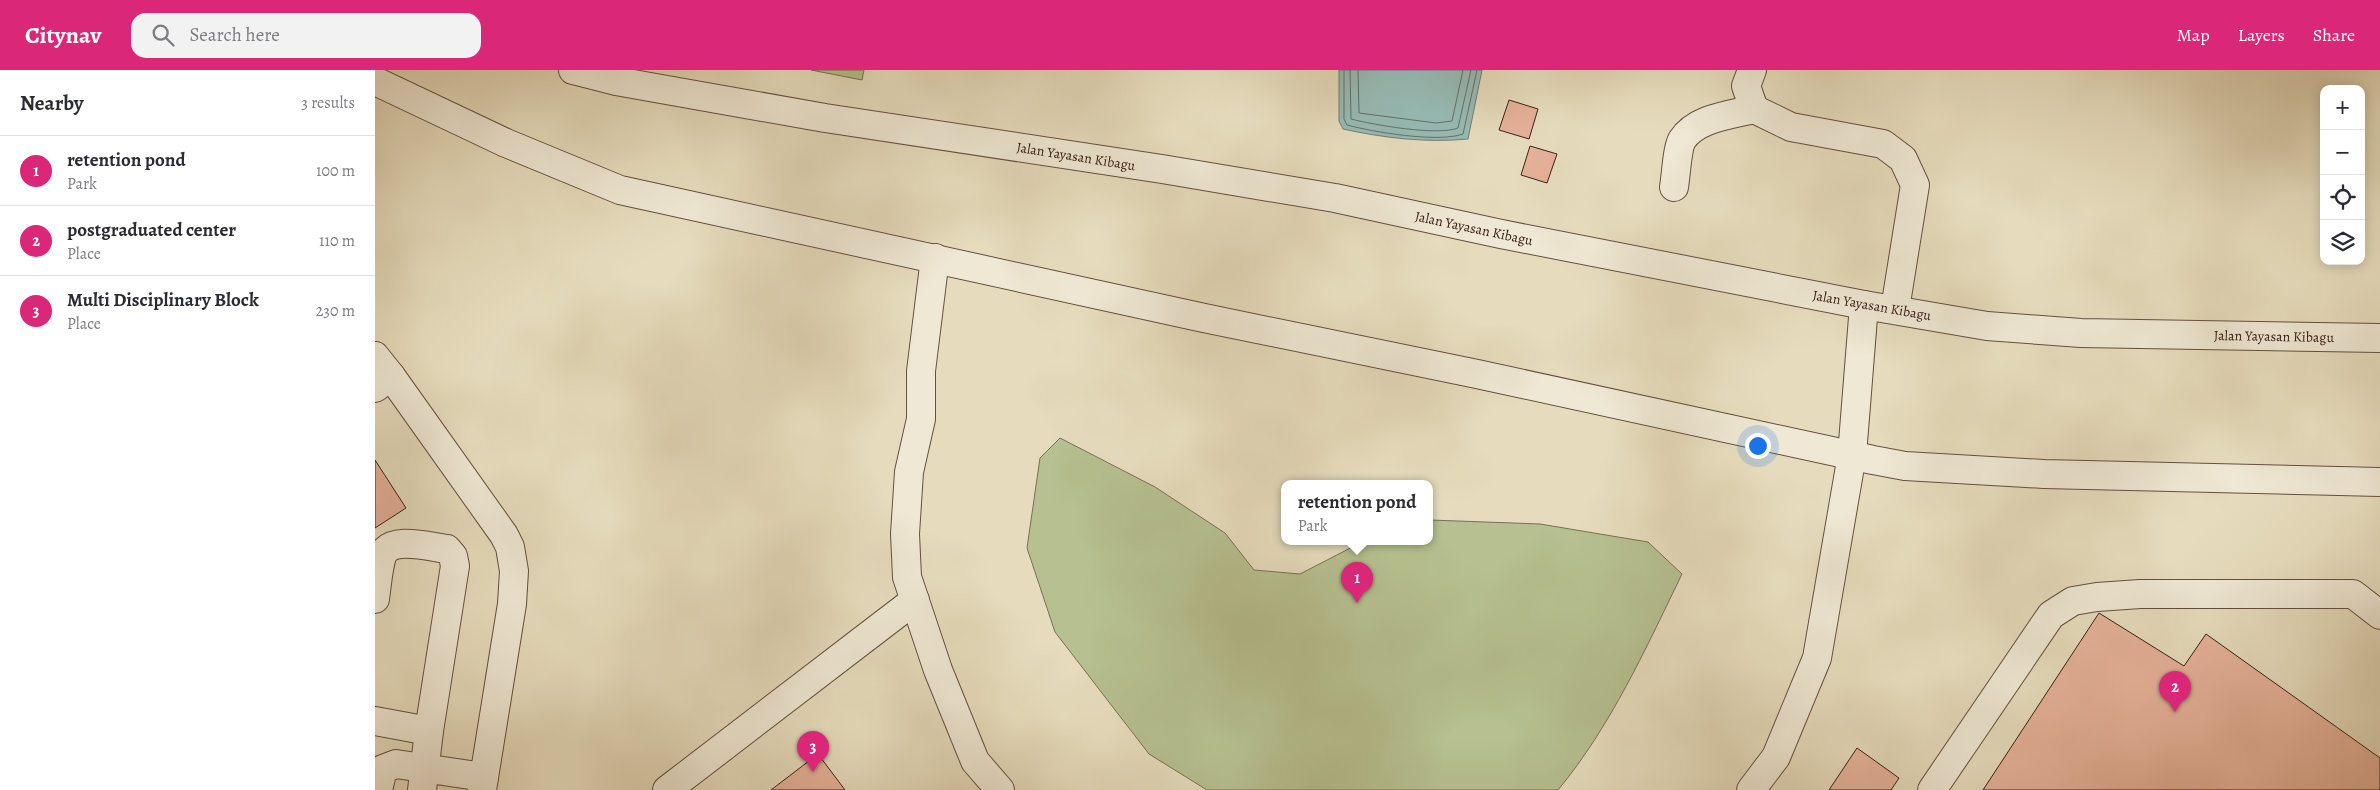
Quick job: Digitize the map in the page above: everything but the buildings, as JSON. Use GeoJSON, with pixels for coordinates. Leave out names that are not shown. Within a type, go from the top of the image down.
{"type":"FeatureCollection","features":[{"type":"Feature","properties":{"kind":"street","name":"Jalan Yayasan Kibagu"},"geometry":{"type":"LineString","coordinates":[[573,70],[616,81],[825,118],[1162,169],[1335,198],[1501,234],[1864,305],[1987,326],[2081,333],[2380,338]]}},
{"type":"Feature","properties":{"kind":"street"},"geometry":{"type":"LineString","coordinates":[[1752,70],[1746,86],[1754,109]]}},
{"type":"Feature","properties":{"kind":"street"},"geometry":{"type":"LineString","coordinates":[[375,81],[506,143],[620,190],[1905,466],[2044,474],[2380,482]]}},
{"type":"Feature","properties":{"kind":"street"},"geometry":{"type":"LineString","coordinates":[[1674,187],[1681,141],[1694,128],[1718,118],[1754,109],[1791,127],[1883,144],[1903,159],[1915,185],[1895,309]]}},
{"type":"Feature","properties":{"kind":"street"},"geometry":{"type":"LineString","coordinates":[[935,258],[921,371],[921,419],[909,472],[905,534],[907,577],[938,670],[975,761],[1000,790]]}},
{"type":"Feature","properties":{"kind":"street"},"geometry":{"type":"LineString","coordinates":[[1751,790],[1776,757],[1817,658],[1852,455],[1864,305]]}},
{"type":"Feature","properties":{"kind":"street"},"geometry":{"type":"LineString","coordinates":[[378,790],[383,769],[396,764],[424,779],[483,783],[515,583],[510,547],[487,508],[380,374]]}},
{"type":"Feature","properties":{"kind":"street"},"geometry":{"type":"LineString","coordinates":[[375,599],[383,555],[392,545],[397,543],[447,549],[453,556],[455,566],[429,730],[424,779]]}},
{"type":"Feature","properties":{"kind":"street"},"geometry":{"type":"LineString","coordinates":[[1932,790],[2051,615],[2073,601],[2140,594],[2380,594]]}},
{"type":"Feature","properties":{"kind":"street"},"geometry":{"type":"LineString","coordinates":[[2353,594],[2380,615]]}},
{"type":"Feature","properties":{"kind":"street"},"geometry":{"type":"LineString","coordinates":[[667,790],[915,600]]}},
{"type":"Feature","properties":{"kind":"street"},"geometry":{"type":"LineString","coordinates":[[375,721],[429,730]]}},
{"type":"Feature","properties":{"kind":"green space"},"geometry":{"type":"Polygon","coordinates":[[[811,70],[864,70],[862,80],[811,70]]]}},
{"type":"Feature","properties":{"kind":"green space"},"geometry":{"type":"Polygon","coordinates":[[[1060,438],[1155,487],[1225,533],[1254,570],[1300,574],[1356,545],[1433,545],[1433,520],[1540,524],[1648,542],[1682,574],[1641,658],[1611,713],[1595,740],[1558,790],[1207,790],[1149,754],[1055,632],[1027,548],[1040,458],[1060,438]]]}},
{"type":"Feature","properties":{"kind":"water"},"geometry":{"type":"Polygon","coordinates":[[[1339,70],[1482,70],[1468,139],[1405,139],[1343,129],[1339,121],[1339,70]]]}},
{"type":"Feature","properties":{"kind":"place","name":"retention pond"},"geometry":{"type":"Point","coordinates":[1357,603]}},
{"type":"Feature","properties":{"kind":"place","name":"postgraduated center"},"geometry":{"type":"Point","coordinates":[2175,712]}},
{"type":"Feature","properties":{"kind":"place","name":"Multi Disciplinary Block"},"geometry":{"type":"Point","coordinates":[813,772]}}]}
